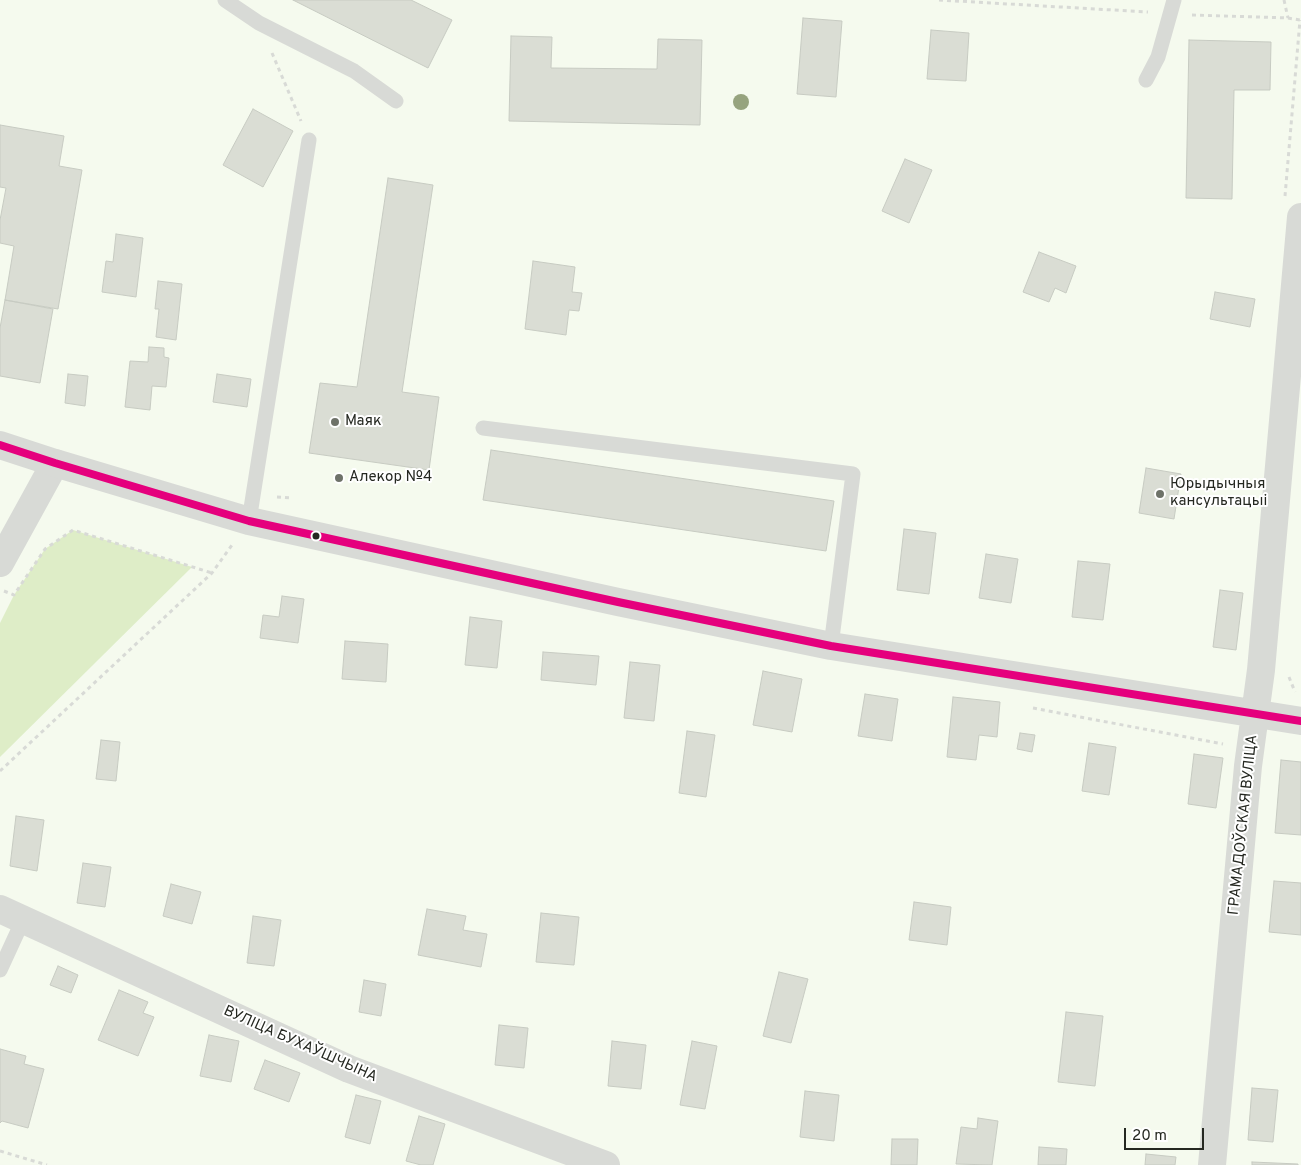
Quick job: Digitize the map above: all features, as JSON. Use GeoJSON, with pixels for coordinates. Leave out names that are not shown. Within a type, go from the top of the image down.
{"type":"FeatureCollection","features":[{"type":"Feature","properties":{"kind":"street","name":"ГРАМАДОЎСКАЯ ВУЛІЦА"},"geometry":{"type":"LineString","coordinates":[[1212,1165],[1248,766],[1256,713],[1301,217]]}},
{"type":"Feature","properties":{"kind":"street"},"geometry":{"type":"LineString","coordinates":[[0,444],[55,463],[249,521],[618,602],[831,646],[1301,721]]}},
{"type":"Feature","properties":{"kind":"street"},"geometry":{"type":"LineString","coordinates":[[0,563],[55,463]]}},
{"type":"Feature","properties":{"kind":"street","name":"ВУЛІЦА БУХАЎШЧЫНА"},"geometry":{"type":"LineString","coordinates":[[12,914],[349,1069],[606,1165]]}},
{"type":"Feature","properties":{"kind":"lane"},"geometry":{"type":"LineString","coordinates":[[224,0],[259,23],[354,71],[396,101]]}},
{"type":"Feature","properties":{"kind":"lane"},"geometry":{"type":"LineString","coordinates":[[1146,80],[1158,57],[1171,7]]}},
{"type":"Feature","properties":{"kind":"lane"},"geometry":{"type":"LineString","coordinates":[[249,521],[309,140]]}},
{"type":"Feature","properties":{"kind":"lane"},"geometry":{"type":"LineString","coordinates":[[483,428],[853,474],[831,646]]}},
{"type":"Feature","properties":{"kind":"lane"},"geometry":{"type":"LineString","coordinates":[[0,970],[12,914]]}},
{"type":"Feature","properties":{"kind":"path"},"geometry":{"type":"LineString","coordinates":[[939,0],[1171,7],[1301,20]]}},
{"type":"Feature","properties":{"kind":"path"},"geometry":{"type":"LineString","coordinates":[[1284,0],[1288,18]]}},
{"type":"Feature","properties":{"kind":"path"},"geometry":{"type":"LineString","coordinates":[[259,23],[309,140]]}},
{"type":"Feature","properties":{"kind":"path"},"geometry":{"type":"LineString","coordinates":[[0,771],[212,573],[249,521]]}},
{"type":"Feature","properties":{"kind":"path"},"geometry":{"type":"LineString","coordinates":[[0,589],[14,596],[44,549],[73,530],[212,573]]}},
{"type":"Feature","properties":{"kind":"path"},"geometry":{"type":"LineString","coordinates":[[0,1151],[47,1165]]}},
{"type":"Feature","properties":{"kind":"green space"},"geometry":{"type":"Polygon","coordinates":[[[73,530],[192,567],[0,757],[0,623],[14,595],[45,549],[73,530]]]}},
{"type":"Feature","properties":{"kind":"building"},"geometry":{"type":"Polygon","coordinates":[[[293,0],[411,0],[452,20],[428,68],[293,0]]]}},
{"type":"Feature","properties":{"kind":"building"},"geometry":{"type":"Polygon","coordinates":[[[803,18],[842,21],[836,97],[797,94],[803,18]]]}},
{"type":"Feature","properties":{"kind":"building"},"geometry":{"type":"Polygon","coordinates":[[[931,30],[969,33],[966,81],[927,79],[931,30]]]}},
{"type":"Feature","properties":{"kind":"building"},"geometry":{"type":"Polygon","coordinates":[[[511,36],[552,37],[551,68],[657,69],[658,39],[702,40],[700,125],[509,121],[511,36]]]}},
{"type":"Feature","properties":{"kind":"building"},"geometry":{"type":"Polygon","coordinates":[[[1189,40],[1271,42],[1270,90],[1234,90],[1232,199],[1186,198],[1189,40]]]}},
{"type":"Feature","properties":{"kind":"building"},"geometry":{"type":"Polygon","coordinates":[[[253,109],[293,131],[263,187],[223,165],[253,109]]]}},
{"type":"Feature","properties":{"kind":"building"},"geometry":{"type":"Polygon","coordinates":[[[0,125],[64,136],[59,166],[82,170],[58,309],[5,300],[14,246],[0,243],[0,220],[6,188],[0,187],[0,125]]]}},
{"type":"Feature","properties":{"kind":"building"},"geometry":{"type":"Polygon","coordinates":[[[905,159],[932,170],[909,223],[882,211],[905,159]]]}},
{"type":"Feature","properties":{"kind":"building"},"geometry":{"type":"Polygon","coordinates":[[[388,178],[433,185],[402,392],[439,397],[429,470],[309,453],[320,383],[357,387],[388,178]]]}},
{"type":"Feature","properties":{"kind":"building"},"geometry":{"type":"Polygon","coordinates":[[[116,234],[143,238],[136,297],[102,292],[106,261],[113,262],[116,234]]]}},
{"type":"Feature","properties":{"kind":"building"},"geometry":{"type":"Polygon","coordinates":[[[1039,252],[1076,266],[1066,293],[1055,288],[1049,302],[1023,292],[1039,252]]]}},
{"type":"Feature","properties":{"kind":"building"},"geometry":{"type":"Polygon","coordinates":[[[533,261],[575,267],[572,292],[582,293],[579,311],[569,310],[566,335],[525,329],[533,261]]]}},
{"type":"Feature","properties":{"kind":"building"},"geometry":{"type":"Polygon","coordinates":[[[158,281],[182,284],[176,340],[156,337],[159,309],[155,309],[158,281]]]}},
{"type":"Feature","properties":{"kind":"building"},"geometry":{"type":"Polygon","coordinates":[[[1215,292],[1255,299],[1250,327],[1210,319],[1215,292]]]}},
{"type":"Feature","properties":{"kind":"building"},"geometry":{"type":"Polygon","coordinates":[[[5,300],[53,309],[40,383],[0,376],[0,328],[5,300]]]}},
{"type":"Feature","properties":{"kind":"building"},"geometry":{"type":"Polygon","coordinates":[[[149,347],[164,348],[164,357],[169,358],[166,387],[152,386],[150,410],[125,407],[130,361],[148,362],[149,347]]]}},
{"type":"Feature","properties":{"kind":"building"},"geometry":{"type":"Polygon","coordinates":[[[68,374],[88,376],[85,406],[65,403],[68,374]]]}},
{"type":"Feature","properties":{"kind":"building"},"geometry":{"type":"Polygon","coordinates":[[[217,374],[251,379],[247,407],[213,402],[217,374]]]}},
{"type":"Feature","properties":{"kind":"building"},"geometry":{"type":"Polygon","coordinates":[[[491,450],[834,501],[826,551],[483,500],[491,450]]]}},
{"type":"Feature","properties":{"kind":"building","name":"Юрыдычныя кансультацыі"},"geometry":{"type":"Polygon","coordinates":[[[1146,468],[1181,474],[1174,519],[1139,513],[1146,468]]]}},
{"type":"Feature","properties":{"kind":"building"},"geometry":{"type":"Polygon","coordinates":[[[904,529],[936,533],[929,594],[897,590],[904,529]]]}},
{"type":"Feature","properties":{"kind":"building"},"geometry":{"type":"Polygon","coordinates":[[[986,554],[1018,559],[1011,603],[979,598],[986,554]]]}},
{"type":"Feature","properties":{"kind":"building"},"geometry":{"type":"Polygon","coordinates":[[[1078,561],[1110,564],[1103,620],[1072,617],[1078,561]]]}},
{"type":"Feature","properties":{"kind":"building"},"geometry":{"type":"Polygon","coordinates":[[[1220,590],[1243,593],[1236,650],[1213,647],[1220,590]]]}},
{"type":"Feature","properties":{"kind":"building"},"geometry":{"type":"Polygon","coordinates":[[[282,596],[304,599],[298,643],[260,638],[263,615],[279,617],[282,596]]]}},
{"type":"Feature","properties":{"kind":"building"},"geometry":{"type":"Polygon","coordinates":[[[470,617],[502,621],[497,668],[465,665],[470,617]]]}},
{"type":"Feature","properties":{"kind":"building"},"geometry":{"type":"Polygon","coordinates":[[[345,641],[388,644],[386,682],[342,679],[345,641]]]}},
{"type":"Feature","properties":{"kind":"building"},"geometry":{"type":"Polygon","coordinates":[[[543,652],[599,656],[596,685],[541,680],[543,652]]]}},
{"type":"Feature","properties":{"kind":"building"},"geometry":{"type":"Polygon","coordinates":[[[630,662],[660,665],[654,721],[624,718],[630,662]]]}},
{"type":"Feature","properties":{"kind":"building"},"geometry":{"type":"Polygon","coordinates":[[[763,671],[802,679],[792,732],[753,725],[763,671]]]}},
{"type":"Feature","properties":{"kind":"building"},"geometry":{"type":"Polygon","coordinates":[[[865,694],[898,699],[892,741],[858,736],[865,694]]]}},
{"type":"Feature","properties":{"kind":"building"},"geometry":{"type":"Polygon","coordinates":[[[953,697],[1000,702],[997,737],[979,735],[976,760],[947,757],[953,697]]]}},
{"type":"Feature","properties":{"kind":"building"},"geometry":{"type":"Polygon","coordinates":[[[687,731],[715,735],[706,797],[679,793],[687,731]]]}},
{"type":"Feature","properties":{"kind":"building"},"geometry":{"type":"Polygon","coordinates":[[[1020,733],[1035,735],[1032,752],[1017,749],[1020,733]]]}},
{"type":"Feature","properties":{"kind":"building"},"geometry":{"type":"Polygon","coordinates":[[[101,740],[120,742],[116,781],[96,779],[101,740]]]}},
{"type":"Feature","properties":{"kind":"building"},"geometry":{"type":"Polygon","coordinates":[[[1089,743],[1116,747],[1109,795],[1082,791],[1089,743]]]}},
{"type":"Feature","properties":{"kind":"building"},"geometry":{"type":"Polygon","coordinates":[[[1194,754],[1223,758],[1216,808],[1188,804],[1194,754]]]}},
{"type":"Feature","properties":{"kind":"building"},"geometry":{"type":"Polygon","coordinates":[[[1281,760],[1301,762],[1301,835],[1275,833],[1281,760]]]}},
{"type":"Feature","properties":{"kind":"building"},"geometry":{"type":"Polygon","coordinates":[[[16,816],[44,820],[37,871],[10,866],[16,816]]]}},
{"type":"Feature","properties":{"kind":"building"},"geometry":{"type":"Polygon","coordinates":[[[83,863],[111,867],[105,907],[77,903],[83,863]]]}},
{"type":"Feature","properties":{"kind":"building"},"geometry":{"type":"Polygon","coordinates":[[[1274,881],[1301,883],[1301,935],[1269,932],[1274,881]]]}},
{"type":"Feature","properties":{"kind":"building"},"geometry":{"type":"Polygon","coordinates":[[[171,884],[201,892],[192,924],[163,916],[171,884]]]}},
{"type":"Feature","properties":{"kind":"building"},"geometry":{"type":"Polygon","coordinates":[[[914,902],[951,907],[947,945],[909,940],[914,902]]]}},
{"type":"Feature","properties":{"kind":"building"},"geometry":{"type":"Polygon","coordinates":[[[427,909],[466,916],[463,930],[487,934],[481,967],[418,955],[427,909]]]}},
{"type":"Feature","properties":{"kind":"building"},"geometry":{"type":"Polygon","coordinates":[[[541,913],[579,917],[574,965],[536,962],[541,913]]]}},
{"type":"Feature","properties":{"kind":"building"},"geometry":{"type":"Polygon","coordinates":[[[253,916],[281,920],[274,966],[247,963],[253,916]]]}},
{"type":"Feature","properties":{"kind":"building"},"geometry":{"type":"Polygon","coordinates":[[[58,966],[78,975],[71,993],[50,985],[58,966]]]}},
{"type":"Feature","properties":{"kind":"building"},"geometry":{"type":"Polygon","coordinates":[[[779,972],[808,979],[791,1043],[763,1036],[779,972]]]}},
{"type":"Feature","properties":{"kind":"building"},"geometry":{"type":"Polygon","coordinates":[[[364,980],[386,984],[381,1016],[359,1012],[364,980]]]}},
{"type":"Feature","properties":{"kind":"building"},"geometry":{"type":"Polygon","coordinates":[[[119,990],[148,1002],[143,1013],[154,1017],[138,1056],[98,1040],[119,990]]]}},
{"type":"Feature","properties":{"kind":"building"},"geometry":{"type":"Polygon","coordinates":[[[1066,1012],[1103,1016],[1095,1086],[1058,1082],[1066,1012]]]}},
{"type":"Feature","properties":{"kind":"building"},"geometry":{"type":"Polygon","coordinates":[[[499,1025],[528,1028],[524,1068],[495,1065],[499,1025]]]}},
{"type":"Feature","properties":{"kind":"building"},"geometry":{"type":"Polygon","coordinates":[[[209,1035],[239,1041],[231,1082],[200,1076],[209,1035]]]}},
{"type":"Feature","properties":{"kind":"building"},"geometry":{"type":"Polygon","coordinates":[[[612,1041],[646,1045],[641,1089],[608,1086],[612,1041]]]}},
{"type":"Feature","properties":{"kind":"building"},"geometry":{"type":"Polygon","coordinates":[[[692,1041],[717,1046],[705,1109],[680,1105],[692,1041]]]}},
{"type":"Feature","properties":{"kind":"building"},"geometry":{"type":"Polygon","coordinates":[[[0,1049],[26,1056],[24,1064],[44,1069],[28,1128],[2,1121],[0,1123],[0,1049]]]}},
{"type":"Feature","properties":{"kind":"building"},"geometry":{"type":"Polygon","coordinates":[[[265,1060],[300,1073],[289,1102],[254,1089],[265,1060]]]}},
{"type":"Feature","properties":{"kind":"building"},"geometry":{"type":"Polygon","coordinates":[[[1252,1088],[1278,1090],[1273,1142],[1248,1140],[1252,1088]]]}},
{"type":"Feature","properties":{"kind":"building"},"geometry":{"type":"Polygon","coordinates":[[[805,1091],[839,1095],[834,1141],[800,1137],[805,1091]]]}},
{"type":"Feature","properties":{"kind":"building"},"geometry":{"type":"Polygon","coordinates":[[[356,1095],[381,1101],[370,1144],[345,1137],[356,1095]]]}},
{"type":"Feature","properties":{"kind":"building"},"geometry":{"type":"Polygon","coordinates":[[[419,1116],[445,1124],[433,1165],[421,1165],[406,1161],[419,1116]]]}},
{"type":"Feature","properties":{"kind":"building"},"geometry":{"type":"Polygon","coordinates":[[[978,1118],[998,1121],[992,1165],[956,1164],[961,1127],[977,1129],[978,1118]]]}},
{"type":"Feature","properties":{"kind":"building"},"geometry":{"type":"Polygon","coordinates":[[[892,1139],[918,1139],[917,1165],[891,1165],[892,1139]]]}},
{"type":"Feature","properties":{"kind":"building"},"geometry":{"type":"Polygon","coordinates":[[[1039,1147],[1067,1149],[1066,1165],[1038,1165],[1039,1147]]]}},
{"type":"Feature","properties":{"kind":"building"},"geometry":{"type":"Polygon","coordinates":[[[1146,1154],[1176,1157],[1175,1165],[1145,1165],[1146,1154]]]}},
{"type":"Feature","properties":{"kind":"building"},"geometry":{"type":"Polygon","coordinates":[[[1252,1162],[1298,1164],[1298,1165],[1252,1165],[1252,1162]]]}},
{"type":"Feature","properties":{"kind":"transit line"},"geometry":{"type":"LineString","coordinates":[[0,445],[249,521],[618,602],[831,646],[1301,721]]}},
{"type":"Feature","properties":{"kind":"place","name":"Маяк"},"geometry":{"type":"Point","coordinates":[335,422]}},
{"type":"Feature","properties":{"kind":"place","name":"Алекор №4"},"geometry":{"type":"Point","coordinates":[339,478]}},
{"type":"Feature","properties":{"kind":"place","name":"Юрыдычныя кансультацыі"},"geometry":{"type":"Point","coordinates":[1160,494]}}]}
